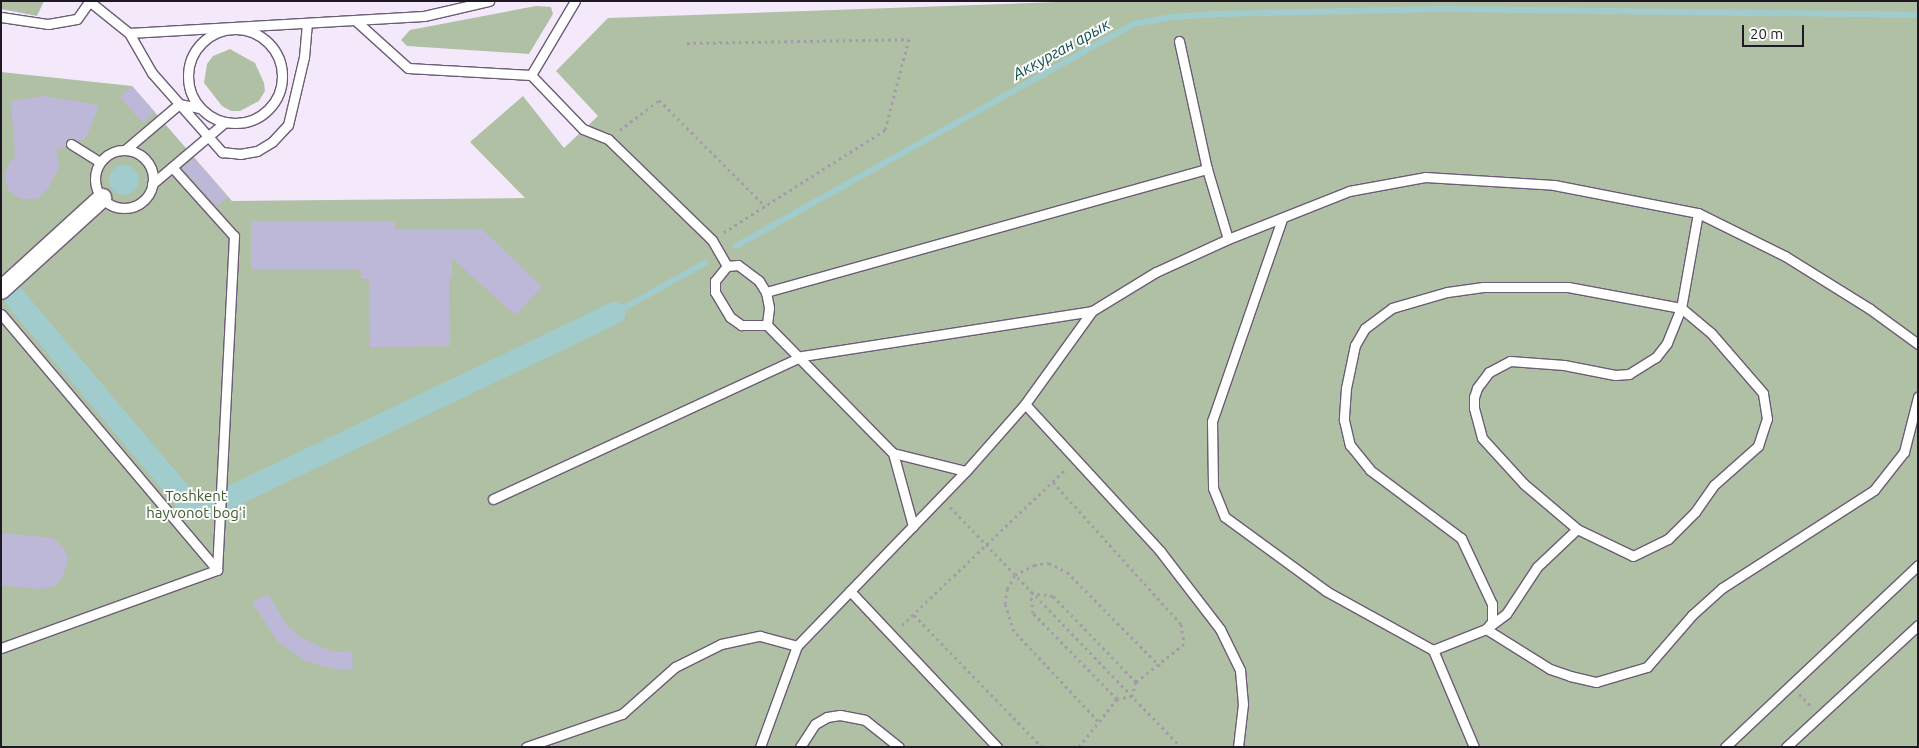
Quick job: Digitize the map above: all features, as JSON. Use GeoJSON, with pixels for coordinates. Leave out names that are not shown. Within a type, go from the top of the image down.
{"type":"FeatureCollection","features":[{"type":"Feature","properties":{"kind":"street"},"geometry":{"type":"LineString","coordinates":[[1,290],[102,198]]}},
{"type":"Feature","properties":{"kind":"lane"},"geometry":{"type":"LineString","coordinates":[[129,33],[233,29],[424,16],[489,1]]}},
{"type":"Feature","properties":{"kind":"lane"},"geometry":{"type":"LineString","coordinates":[[531,75],[575,1]]}},
{"type":"Feature","properties":{"kind":"lane"},"geometry":{"type":"LineString","coordinates":[[1,17],[48,24],[77,19],[89,2],[129,33],[152,73],[222,152],[240,154],[257,151],[272,142],[288,125],[304,57],[307,24]]}},
{"type":"Feature","properties":{"kind":"lane"},"geometry":{"type":"LineString","coordinates":[[356,21],[408,68],[531,75],[583,129],[608,139],[712,240],[727,266]]}},
{"type":"Feature","properties":{"kind":"lane"},"geometry":{"type":"LineString","coordinates":[[179,104],[200,108],[225,122],[254,120],[275,101],[281,88],[279,59],[271,47],[261,37],[233,29],[212,36],[195,51],[188,80],[200,108]]}},
{"type":"Feature","properties":{"kind":"lane"},"geometry":{"type":"LineString","coordinates":[[1179,40],[1207,169],[1228,239]]}},
{"type":"Feature","properties":{"kind":"lane"},"geometry":{"type":"LineString","coordinates":[[179,104],[126,150],[107,155],[100,162],[95,180],[102,198],[118,208],[127,208],[144,200],[152,184],[225,122]]}},
{"type":"Feature","properties":{"kind":"lane"},"geometry":{"type":"LineString","coordinates":[[71,144],[100,162]]}},
{"type":"Feature","properties":{"kind":"lane"},"geometry":{"type":"LineString","coordinates":[[126,150],[135,152],[149,165],[152,184]]}},
{"type":"Feature","properties":{"kind":"lane"},"geometry":{"type":"LineString","coordinates":[[172,167],[234,236],[217,570]]}},
{"type":"Feature","properties":{"kind":"lane"},"geometry":{"type":"LineString","coordinates":[[766,292],[1207,169]]}},
{"type":"Feature","properties":{"kind":"lane"},"geometry":{"type":"LineString","coordinates":[[493,499],[802,356],[1092,311],[1156,272],[1228,239],[1349,192],[1425,177],[1554,185],[1698,213],[1785,256],[1870,309],[1918,344]]}},
{"type":"Feature","properties":{"kind":"lane"},"geometry":{"type":"LineString","coordinates":[[1486,629],[1492,622],[1492,604],[1461,538],[1370,470],[1350,445],[1344,420],[1346,388],[1352,352],[1371,322],[1392,308],[1447,292],[1483,287],[1568,287],[1681,308],[1711,333],[1763,393],[1768,419],[1758,446],[1714,484],[1695,512],[1668,539],[1633,556],[1577,529],[1542,502],[1482,438],[1474,408],[1477,388],[1489,372],[1510,361],[1629,374],[1656,357],[1667,343],[1681,308],[1698,213]]}},
{"type":"Feature","properties":{"kind":"lane"},"geometry":{"type":"LineString","coordinates":[[1282,219],[1212,421],[1213,488],[1225,517],[1326,591],[1433,650],[1474,747]]}},
{"type":"Feature","properties":{"kind":"lane"},"geometry":{"type":"LineString","coordinates":[[767,324],[769,308],[766,292],[750,271],[738,265],[727,266],[715,281],[715,292],[730,317],[741,326],[767,324],[802,356],[893,453],[913,526]]}},
{"type":"Feature","properties":{"kind":"lane"},"geometry":{"type":"LineString","coordinates":[[760,747],[797,646],[941,498],[1025,404],[1092,311]]}},
{"type":"Feature","properties":{"kind":"lane"},"geometry":{"type":"LineString","coordinates":[[1,314],[217,570]]}},
{"type":"Feature","properties":{"kind":"lane"},"geometry":{"type":"LineString","coordinates":[[1486,629],[1541,664],[1570,676],[1596,682],[1647,667],[1692,615],[1722,588],[1874,490],[1904,452],[1918,397]]}},
{"type":"Feature","properties":{"kind":"lane"},"geometry":{"type":"LineString","coordinates":[[1025,404],[1077,458],[1160,551],[1220,629],[1237,659],[1241,676],[1243,704],[1238,747]]}},
{"type":"Feature","properties":{"kind":"lane"},"geometry":{"type":"LineString","coordinates":[[893,453],[966,471]]}},
{"type":"Feature","properties":{"kind":"lane"},"geometry":{"type":"LineString","coordinates":[[1433,650],[1486,629],[1506,614],[1538,567],[1577,529]]}},
{"type":"Feature","properties":{"kind":"lane"},"geometry":{"type":"LineString","coordinates":[[1724,747],[1918,565]]}},
{"type":"Feature","properties":{"kind":"lane"},"geometry":{"type":"LineString","coordinates":[[1,648],[217,570]]}},
{"type":"Feature","properties":{"kind":"lane"},"geometry":{"type":"LineString","coordinates":[[850,591],[997,747]]}},
{"type":"Feature","properties":{"kind":"lane"},"geometry":{"type":"LineString","coordinates":[[1786,747],[1918,625]]}},
{"type":"Feature","properties":{"kind":"lane"},"geometry":{"type":"LineString","coordinates":[[526,747],[622,714],[675,667],[721,644],[760,636],[797,646]]}},
{"type":"Feature","properties":{"kind":"lane"},"geometry":{"type":"LineString","coordinates":[[800,747],[815,724],[827,717],[852,716],[882,731],[899,747]]}},
{"type":"Feature","properties":{"kind":"path"},"geometry":{"type":"LineString","coordinates":[[687,42],[909,38],[885,130],[712,240]]}},
{"type":"Feature","properties":{"kind":"path"},"geometry":{"type":"LineString","coordinates":[[608,139],[659,100],[765,206]]}},
{"type":"Feature","properties":{"kind":"path"},"geometry":{"type":"LineString","coordinates":[[892,635],[1077,458]]}},
{"type":"Feature","properties":{"kind":"path"},"geometry":{"type":"LineString","coordinates":[[1053,482],[1181,624],[1184,644],[1160,666],[1136,682],[1132,696]]}},
{"type":"Feature","properties":{"kind":"path"},"geometry":{"type":"LineString","coordinates":[[941,498],[1181,747]]}},
{"type":"Feature","properties":{"kind":"path"},"geometry":{"type":"LineString","coordinates":[[1098,721],[1014,630],[1005,604],[1007,589],[1015,575],[1034,565],[1049,563],[1067,572],[1160,666]]}},
{"type":"Feature","properties":{"kind":"path"},"geometry":{"type":"LineString","coordinates":[[1031,593],[1053,596],[1136,682]]}},
{"type":"Feature","properties":{"kind":"path"},"geometry":{"type":"LineString","coordinates":[[1031,593],[1033,613],[1116,700]]}},
{"type":"Feature","properties":{"kind":"path"},"geometry":{"type":"LineString","coordinates":[[914,615],[1042,747]]}},
{"type":"Feature","properties":{"kind":"path"},"geometry":{"type":"LineString","coordinates":[[1790,685],[1820,716]]}},
{"type":"Feature","properties":{"kind":"path"},"geometry":{"type":"LineString","coordinates":[[1079,747],[1116,700],[1132,696]]}},
{"type":"Feature","properties":{"kind":"green space"},"geometry":{"type":"Polygon","coordinates":[[[1,1],[44,1],[37,16],[1,9],[1,1]]]}},
{"type":"Feature","properties":{"kind":"green space","name":"Toshkent hayvonot bogʻi"},"geometry":{"type":"Polygon","coordinates":[[[1085,1],[1918,1],[1918,747],[1,747],[1,72],[132,86],[232,201],[525,198],[470,142],[523,96],[564,148],[598,116],[556,71],[608,18],[1085,1]]]}},
{"type":"Feature","properties":{"kind":"green space"},"geometry":{"type":"Polygon","coordinates":[[[536,6],[551,7],[553,14],[529,54],[407,46],[401,40],[410,30],[536,6]]]}},
{"type":"Feature","properties":{"kind":"green space"},"geometry":{"type":"Polygon","coordinates":[[[230,49],[255,63],[264,83],[265,91],[259,101],[240,111],[231,111],[222,106],[204,83],[207,64],[213,56],[230,49]]]}},
{"type":"Feature","properties":{"kind":"shaded area"},"geometry":{"type":"Polygon","coordinates":[[[124,165],[130,166],[138,174],[138,186],[130,194],[124,195],[118,194],[110,186],[109,180],[110,174],[118,166],[124,165]]]}},
{"type":"Feature","properties":{"kind":"building"},"geometry":{"type":"Polygon","coordinates":[[[132,86],[155,112],[143,123],[120,97],[132,86]]]}},
{"type":"Feature","properties":{"kind":"building"},"geometry":{"type":"Polygon","coordinates":[[[43,96],[99,105],[86,138],[79,141],[69,138],[65,147],[56,150],[59,167],[48,189],[37,199],[22,199],[9,191],[4,176],[10,162],[15,157],[11,101],[43,96]]]}},
{"type":"Feature","properties":{"kind":"building"},"geometry":{"type":"Polygon","coordinates":[[[194,158],[228,197],[217,207],[182,168],[194,158]]]}},
{"type":"Feature","properties":{"kind":"building"},"geometry":{"type":"Polygon","coordinates":[[[251,221],[395,222],[395,230],[483,230],[542,287],[515,315],[452,258],[452,278],[449,278],[450,346],[370,347],[369,279],[361,279],[361,270],[251,269],[251,221]]]}},
{"type":"Feature","properties":{"kind":"building"},"geometry":{"type":"Polygon","coordinates":[[[1,533],[53,538],[63,547],[68,558],[62,579],[54,586],[39,589],[1,585],[1,533]]]}},
{"type":"Feature","properties":{"kind":"building"},"geometry":{"type":"Polygon","coordinates":[[[268,594],[286,624],[300,637],[333,652],[352,651],[353,669],[335,669],[305,661],[278,642],[252,602],[268,594]]]}},
{"type":"Feature","properties":{"kind":"waterway","name":"Аккурган арык"},"geometry":{"type":"LineString","coordinates":[[736,246],[1133,24],[1172,17],[1216,14],[1441,9],[1918,15]]}},
{"type":"Feature","properties":{"kind":"waterway","name":"Аккурган арык"},"geometry":{"type":"LineString","coordinates":[[615,313],[705,263]]}},
{"type":"Feature","properties":{"kind":"waterway"},"geometry":{"type":"LineString","coordinates":[[15,298],[186,500],[200,506],[216,504],[615,313]]}}]}
